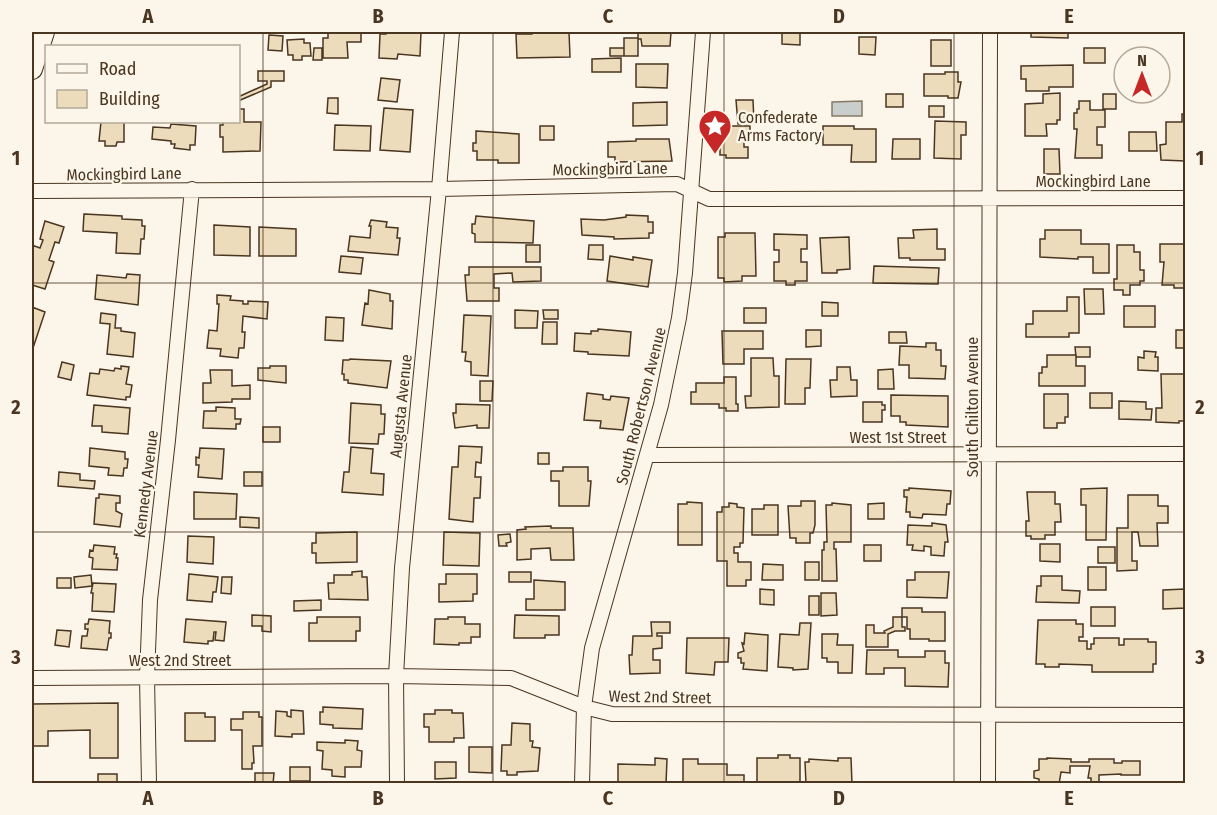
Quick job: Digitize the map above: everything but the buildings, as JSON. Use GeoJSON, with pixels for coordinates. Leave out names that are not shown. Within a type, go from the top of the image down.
{"type":"FeatureCollection","features":[{"type":"Feature","properties":{"kind":"main road"},"geometry":{"type":"LineString","coordinates":[[32,69],[44,32]]}},
{"type":"Feature","properties":{"kind":"street","name":"Augusta Avenue"},"geometry":{"type":"LineString","coordinates":[[397,783],[396,676],[402,568],[452,32]]}},
{"type":"Feature","properties":{"kind":"street","name":"South Robertson Avenue"},"geometry":{"type":"LineString","coordinates":[[582,783],[584,707],[588,670],[597,627],[661,405],[679,318],[692,190],[703,32]]}},
{"type":"Feature","properties":{"kind":"street","name":"South Chilton Avenue"},"geometry":{"type":"LineString","coordinates":[[988,783],[990,32]]}},
{"type":"Feature","properties":{"kind":"street","name":"Mockingbird Lane"},"geometry":{"type":"LineString","coordinates":[[32,191],[439,189],[677,184],[709,199],[1185,198]]}},
{"type":"Feature","properties":{"kind":"street","name":"Kennedy Avenue"},"geometry":{"type":"LineString","coordinates":[[149,783],[147,677],[150,600],[192,189]]}},
{"type":"Feature","properties":{"kind":"street","name":"West 1st Street"},"geometry":{"type":"LineString","coordinates":[[648,455],[1185,454]]}},
{"type":"Feature","properties":{"kind":"street","name":"West 2nd Street"},"geometry":{"type":"LineString","coordinates":[[32,678],[396,676],[512,678],[584,707],[612,714],[988,716],[1185,714]]}},
{"type":"Feature","properties":{"kind":"shaded area"},"geometry":{"type":"Polygon","coordinates":[[[862,101],[862,116],[832,116],[832,102],[862,101]]]}},
{"type":"Feature","properties":{"kind":"place","name":"Confederate Arms Factory"},"geometry":{"type":"Point","coordinates":[715,155]}}]}
